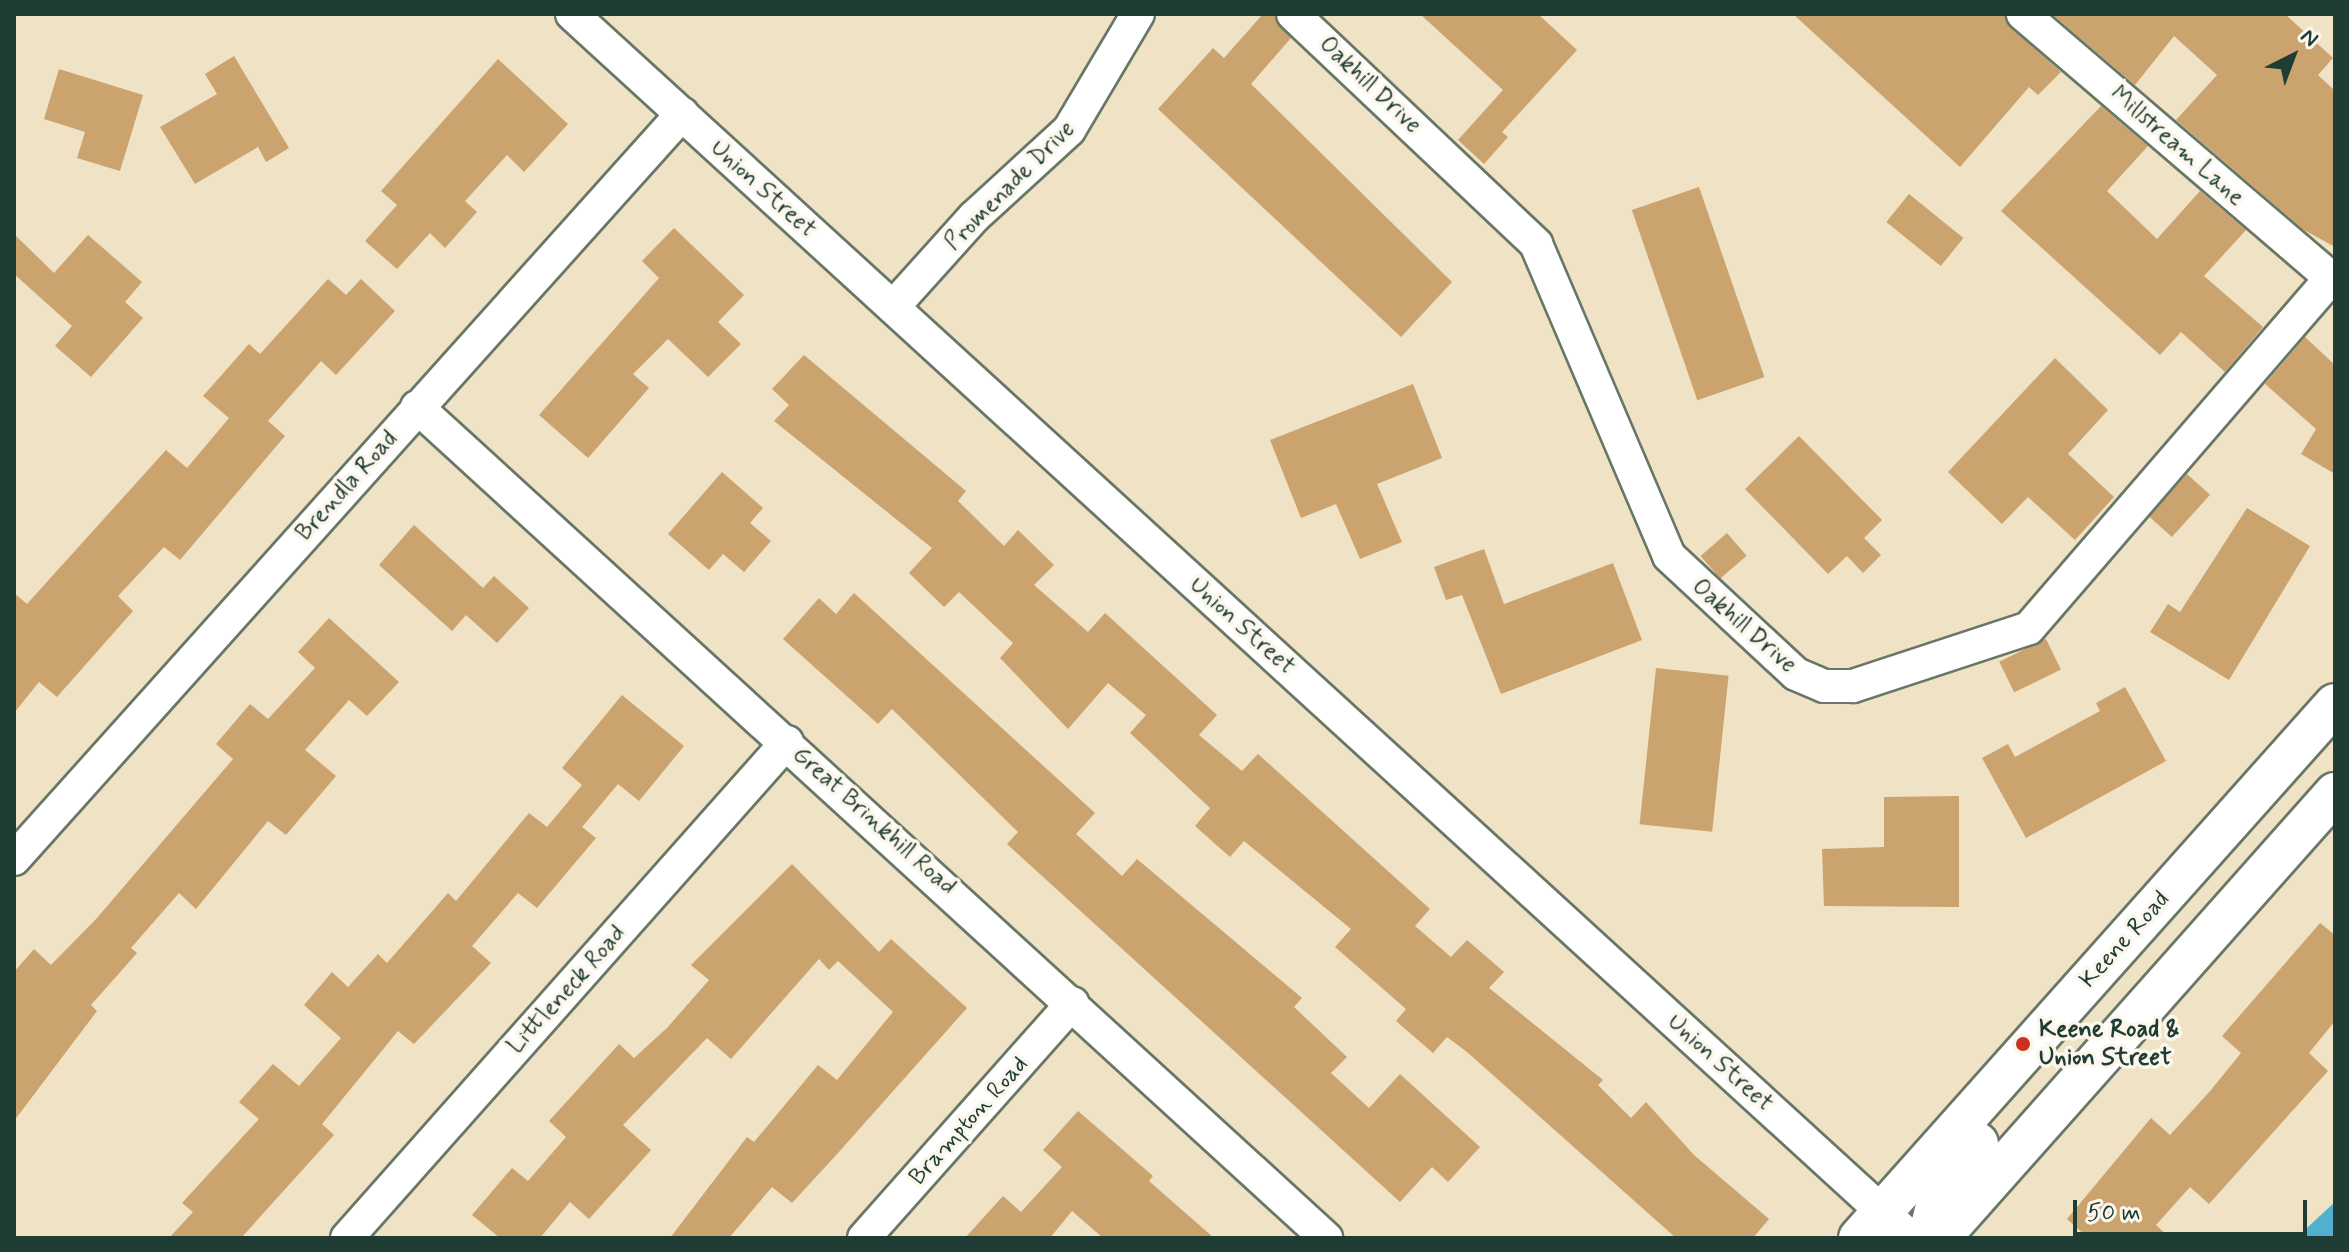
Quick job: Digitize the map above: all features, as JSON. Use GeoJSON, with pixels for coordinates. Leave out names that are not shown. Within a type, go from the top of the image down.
{"type":"FeatureCollection","features":[{"type":"Feature","properties":{"kind":"main road","name":"Keene Road"},"geometry":{"type":"LineString","coordinates":[[1884,1231],[2245,805],[2335,704]]}},
{"type":"Feature","properties":{"kind":"main road"},"geometry":{"type":"LineString","coordinates":[[1940,1238],[2335,793]]}},
{"type":"Feature","properties":{"kind":"main road"},"geometry":{"type":"LineString","coordinates":[[1928,1238],[1948,1177],[2165,932],[2245,805]]}},
{"type":"Feature","properties":{"kind":"street","name":"Union Street"},"geometry":{"type":"LineString","coordinates":[[572,14],[893,307],[1884,1231]]}},
{"type":"Feature","properties":{"kind":"street","name":"Promenade Drive"},"geometry":{"type":"LineString","coordinates":[[893,307],[974,217],[1069,130],[1138,14]]}},
{"type":"Feature","properties":{"kind":"street","name":"Oakhill Drive"},"geometry":{"type":"LineString","coordinates":[[1293,14],[1536,244],[1669,556],[1796,674],[1824,686],[1853,686],[2029,628],[2331,278]]}},
{"type":"Feature","properties":{"kind":"street","name":"Millstream Lane"},"geometry":{"type":"LineString","coordinates":[[2023,14],[2331,278]]}},
{"type":"Feature","properties":{"kind":"street","name":"Brendla Road"},"geometry":{"type":"LineString","coordinates":[[14,859],[682,114]]}},
{"type":"Feature","properties":{"kind":"street","name":"Great Brinkhill Road"},"geometry":{"type":"LineString","coordinates":[[417,407],[1073,1003],[1326,1238]]}},
{"type":"Feature","properties":{"kind":"street","name":"Littleneck Road"},"geometry":{"type":"LineString","coordinates":[[347,1238],[787,742]]}},
{"type":"Feature","properties":{"kind":"street","name":"Brampton Road"},"geometry":{"type":"LineString","coordinates":[[864,1238],[1073,1003]]}},
{"type":"Feature","properties":{"kind":"water"},"geometry":{"type":"Polygon","coordinates":[[[2335,1202],[2335,1238],[2296,1238],[2335,1202]]]}},
{"type":"Feature","properties":{"kind":"building"},"geometry":{"type":"Polygon","coordinates":[[[1263,14],[1275,14],[1291,38],[1251,84],[1452,282],[1401,337],[1158,109],[1213,48],[1224,58],[1263,14]]]}},
{"type":"Feature","properties":{"kind":"building"},"geometry":{"type":"Polygon","coordinates":[[[1420,14],[1538,14],[1577,50],[1502,132],[1508,137],[1484,164],[1458,140],[1503,90],[1420,14]]]}},
{"type":"Feature","properties":{"kind":"building"},"geometry":{"type":"Polygon","coordinates":[[[1793,14],[2004,14],[2011,28],[2061,72],[2038,95],[2029,87],[1960,167],[1793,14]]]}},
{"type":"Feature","properties":{"kind":"building"},"geometry":{"type":"Polygon","coordinates":[[[2052,14],[2285,14],[2333,58],[2318,75],[2335,91],[2335,247],[2304,230],[2176,120],[2217,75],[2174,36],[2135,85],[2052,14]]]}},
{"type":"Feature","properties":{"kind":"building"},"geometry":{"type":"Polygon","coordinates":[[[234,56],[289,148],[266,162],[258,147],[195,184],[160,127],[217,94],[205,74],[234,56]]]}},
{"type":"Feature","properties":{"kind":"building"},"geometry":{"type":"Polygon","coordinates":[[[498,59],[568,124],[524,172],[507,155],[465,201],[477,212],[445,248],[430,233],[397,269],[365,241],[397,205],[381,191],[498,59]]]}},
{"type":"Feature","properties":{"kind":"building"},"geometry":{"type":"Polygon","coordinates":[[[59,69],[143,95],[120,171],[77,158],[85,132],[44,119],[59,69]]]}},
{"type":"Feature","properties":{"kind":"building"},"geometry":{"type":"Polygon","coordinates":[[[2101,106],[2148,146],[2107,191],[2157,239],[2200,191],[2246,230],[2204,276],[2263,327],[2225,372],[2181,332],[2160,355],[2001,211],[2101,106]]]}},
{"type":"Feature","properties":{"kind":"building"},"geometry":{"type":"Polygon","coordinates":[[[1699,187],[1764,377],[1697,400],[1632,210],[1699,187]]]}},
{"type":"Feature","properties":{"kind":"building"},"geometry":{"type":"Polygon","coordinates":[[[1909,194],[1963,238],[1941,266],[1886,222],[1909,194]]]}},
{"type":"Feature","properties":{"kind":"building"},"geometry":{"type":"Polygon","coordinates":[[[674,228],[744,295],[718,322],[741,344],[708,377],[668,339],[633,374],[649,388],[588,458],[539,415],[659,278],[642,261],[674,228]]]}},
{"type":"Feature","properties":{"kind":"building"},"geometry":{"type":"Polygon","coordinates":[[[14,234],[54,273],[88,235],[142,282],[125,302],[143,318],[91,377],[55,346],[72,326],[14,274],[14,234]]]}},
{"type":"Feature","properties":{"kind":"building"},"geometry":{"type":"Polygon","coordinates":[[[328,279],[346,295],[361,279],[395,311],[336,375],[321,361],[268,421],[285,436],[180,560],[164,547],[118,596],[133,611],[57,697],[39,682],[14,713],[14,593],[27,604],[166,450],[187,468],[229,418],[203,396],[249,344],[260,354],[328,279]]]}},
{"type":"Feature","properties":{"kind":"building"},"geometry":{"type":"Polygon","coordinates":[[[2305,337],[2335,365],[2335,474],[2301,454],[2316,429],[2265,384],[2305,337]]]}},
{"type":"Feature","properties":{"kind":"building"},"geometry":{"type":"Polygon","coordinates":[[[804,355],[966,491],[958,501],[1004,546],[1018,530],[1054,565],[1034,585],[1088,632],[1105,613],[1217,715],[1199,735],[1242,771],[1258,754],[1430,909],[1415,926],[1451,957],[1467,940],[1504,972],[1489,988],[1603,1080],[1598,1085],[1631,1118],[1646,1102],[1694,1155],[1769,1219],[1753,1238],[1676,1238],[1467,1052],[1447,1037],[1433,1053],[1396,1021],[1406,1009],[1335,947],[1351,929],[1244,841],[1230,857],[1195,826],[1210,808],[1130,733],[1146,715],[1108,683],[1068,729],[1000,658],[1013,643],[959,592],[944,607],[909,573],[932,548],[774,421],[789,405],[772,389],[804,355]]]}},
{"type":"Feature","properties":{"kind":"building"},"geometry":{"type":"Polygon","coordinates":[[[2055,358],[2108,410],[2068,454],[2114,497],[2075,540],[2028,497],[2002,524],[1948,472],[2055,358]]]}},
{"type":"Feature","properties":{"kind":"building"},"geometry":{"type":"Polygon","coordinates":[[[1413,384],[1442,458],[1377,484],[1402,542],[1360,559],[1336,504],[1301,518],[1270,440],[1413,384]]]}},
{"type":"Feature","properties":{"kind":"building"},"geometry":{"type":"Polygon","coordinates":[[[1799,436],[1882,520],[1864,538],[1881,555],[1863,573],[1847,556],[1828,574],[1745,489],[1799,436]]]}},
{"type":"Feature","properties":{"kind":"building"},"geometry":{"type":"Polygon","coordinates":[[[722,472],[763,508],[750,523],[771,541],[744,572],[723,554],[709,570],[668,534],[722,472]]]}},
{"type":"Feature","properties":{"kind":"building"},"geometry":{"type":"Polygon","coordinates":[[[2187,474],[2210,495],[2172,537],[2149,516],[2187,474]]]}},
{"type":"Feature","properties":{"kind":"building"},"geometry":{"type":"Polygon","coordinates":[[[2247,508],[2310,546],[2229,680],[2150,632],[2168,604],[2180,612],[2247,508]]]}},
{"type":"Feature","properties":{"kind":"building"},"geometry":{"type":"Polygon","coordinates":[[[414,525],[483,588],[494,576],[529,608],[497,643],[466,615],[452,631],[379,565],[414,525]]]}},
{"type":"Feature","properties":{"kind":"building"},"geometry":{"type":"Polygon","coordinates":[[[1727,533],[1747,556],[1720,579],[1701,556],[1727,533]]]}},
{"type":"Feature","properties":{"kind":"building"},"geometry":{"type":"Polygon","coordinates":[[[1484,549],[1504,604],[1613,563],[1642,640],[1501,694],[1462,595],[1446,600],[1434,567],[1484,549]]]}},
{"type":"Feature","properties":{"kind":"building"},"geometry":{"type":"Polygon","coordinates":[[[854,593],[1095,813],[1076,834],[1122,876],[1137,859],[1302,998],[1294,1007],[1347,1057],[1331,1073],[1369,1108],[1400,1074],[1480,1147],[1448,1182],[1432,1167],[1400,1202],[1007,844],[1018,832],[892,709],[878,724],[783,639],[819,598],[836,614],[854,593]]]}},
{"type":"Feature","properties":{"kind":"building"},"geometry":{"type":"Polygon","coordinates":[[[329,618],[399,682],[367,716],[349,700],[305,750],[336,776],[286,835],[268,821],[196,909],[179,893],[131,948],[137,953],[91,1005],[97,1011],[14,1121],[14,972],[34,949],[51,965],[97,918],[233,759],[216,744],[250,704],[268,719],[315,668],[298,652],[329,618]]]}},
{"type":"Feature","properties":{"kind":"building"},"geometry":{"type":"Polygon","coordinates":[[[2046,639],[2061,670],[2014,692],[1999,662],[2046,639]]]}},
{"type":"Feature","properties":{"kind":"building"},"geometry":{"type":"Polygon","coordinates":[[[1656,668],[1729,676],[1712,832],[1640,824],[1656,668]]]}},
{"type":"Feature","properties":{"kind":"building"},"geometry":{"type":"Polygon","coordinates":[[[2125,687],[2166,761],[2026,838],[1982,758],[2008,744],[2015,757],[2100,711],[2096,703],[2125,687]]]}},
{"type":"Feature","properties":{"kind":"building"},"geometry":{"type":"Polygon","coordinates":[[[622,695],[684,746],[639,801],[618,784],[582,827],[596,838],[537,908],[518,893],[472,946],[491,963],[414,1044],[398,1031],[322,1124],[334,1135],[241,1238],[169,1238],[193,1212],[182,1203],[259,1119],[239,1102],[273,1064],[299,1086],[341,1038],[304,1005],[332,972],[348,987],[378,954],[387,963],[448,893],[456,901],[529,813],[547,827],[582,785],[562,768],[622,695]]]}},
{"type":"Feature","properties":{"kind":"building"},"geometry":{"type":"Polygon","coordinates":[[[1959,796],[1959,907],[1824,906],[1822,849],[1884,847],[1884,797],[1959,796]]]}},
{"type":"Feature","properties":{"kind":"building"},"geometry":{"type":"Polygon","coordinates":[[[792,864],[879,952],[891,939],[967,1008],[838,1153],[792,1203],[772,1187],[729,1238],[670,1238],[747,1137],[754,1142],[818,1065],[837,1080],[893,1012],[838,961],[829,970],[819,959],[731,1059],[707,1038],[623,1125],[651,1150],[589,1219],[570,1202],[540,1238],[500,1238],[472,1215],[512,1168],[528,1181],[566,1137],[549,1121],[619,1044],[634,1058],[667,1028],[709,980],[691,965],[792,864]]]}},
{"type":"Feature","properties":{"kind":"building"},"geometry":{"type":"Polygon","coordinates":[[[2320,923],[2335,935],[2335,1021],[2309,1053],[2328,1071],[2209,1204],[2190,1187],[2156,1225],[2170,1238],[2088,1238],[2067,1219],[2151,1118],[2170,1135],[2211,1090],[2241,1053],[2222,1036],[2320,923]]]}},
{"type":"Feature","properties":{"kind":"building"},"geometry":{"type":"Polygon","coordinates":[[[1078,1111],[1153,1176],[1149,1181],[1214,1238],[1103,1238],[1072,1211],[1050,1238],[965,1238],[1003,1196],[1021,1212],[1062,1167],[1043,1150],[1078,1111]]]}},
{"type":"Feature","properties":{"kind":"place","name":"Keene Road & Union Street"},"geometry":{"type":"Point","coordinates":[2023,1044]}}]}
